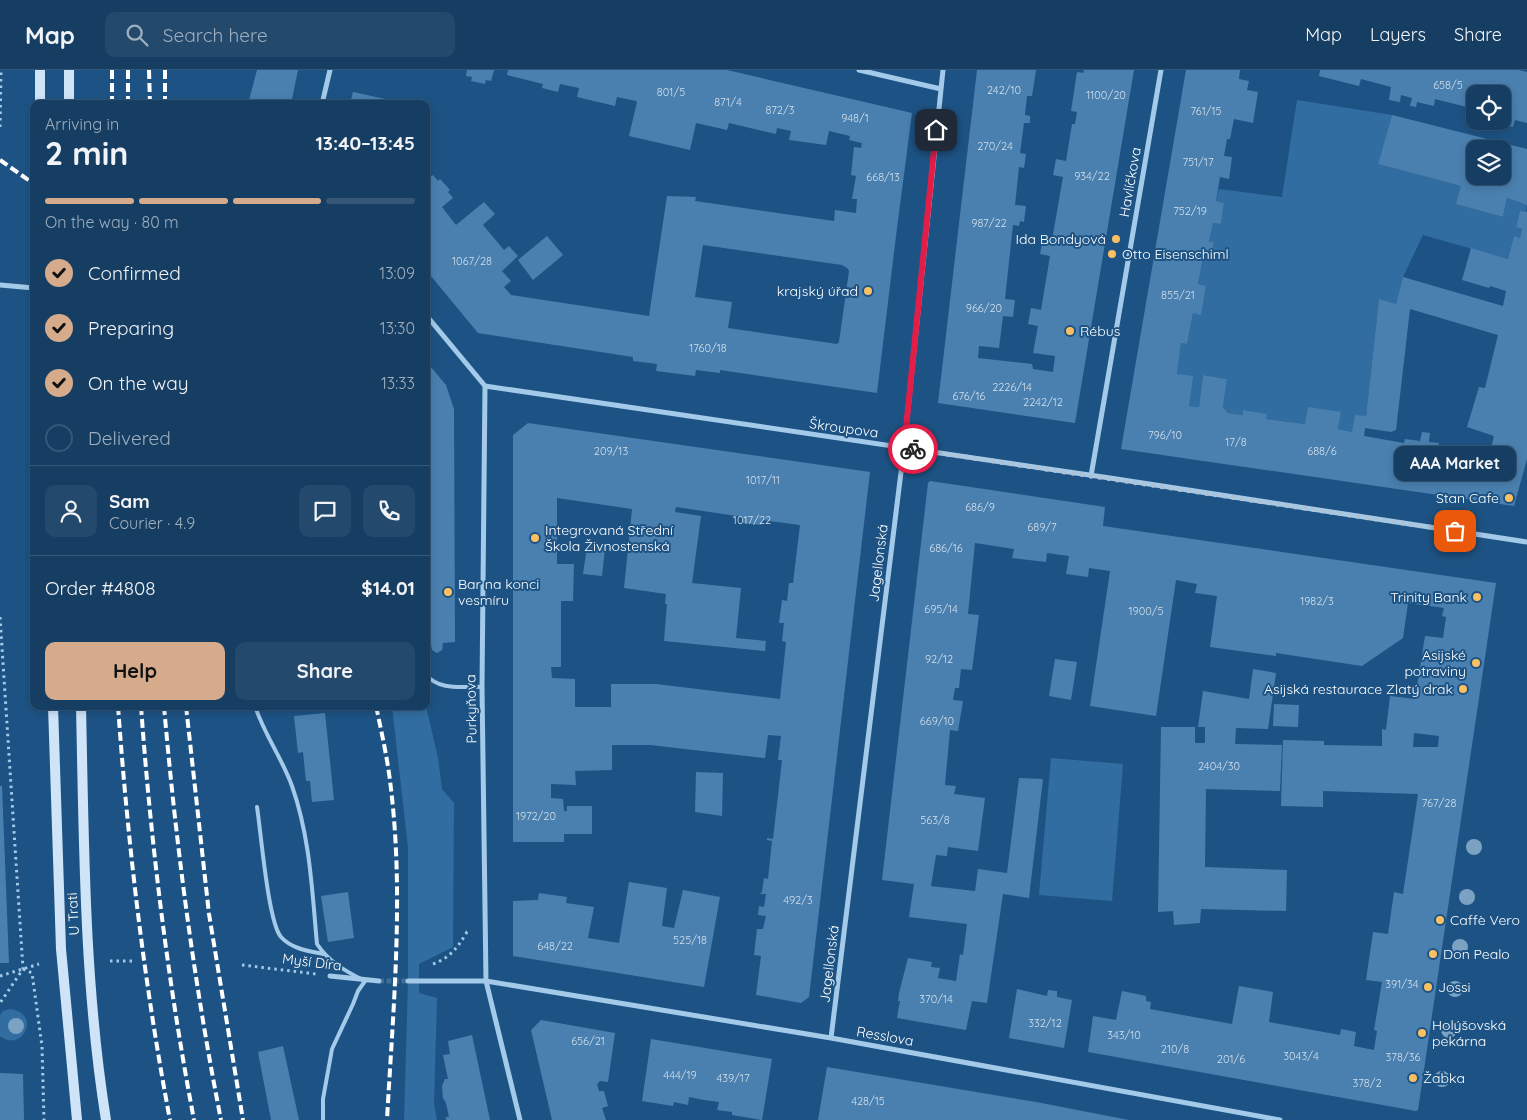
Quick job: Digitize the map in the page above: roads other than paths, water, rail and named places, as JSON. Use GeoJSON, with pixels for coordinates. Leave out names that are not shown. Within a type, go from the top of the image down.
{"type":"FeatureCollection","features":[{"type":"Feature","properties":{"kind":"main road"},"geometry":{"type":"LineString","coordinates":[[40,70],[40,100]]}},
{"type":"Feature","properties":{"kind":"main road"},"geometry":{"type":"LineString","coordinates":[[69,70],[69,100]]}},
{"type":"Feature","properties":{"kind":"main road","name":"U Trati"},"geometry":{"type":"LineString","coordinates":[[52,710],[61,949],[77,1120]]}},
{"type":"Feature","properties":{"kind":"main road","name":"U Trati"},"geometry":{"type":"LineString","coordinates":[[81,710],[85,906],[92,1007],[106,1120]]}},
{"type":"Feature","properties":{"kind":"street"},"geometry":{"type":"LineString","coordinates":[[323,100],[330,70]]}},
{"type":"Feature","properties":{"kind":"street"},"geometry":{"type":"LineString","coordinates":[[859,70],[941,89]]}},
{"type":"Feature","properties":{"kind":"street","name":"Jagellonská"},"geometry":{"type":"LineString","coordinates":[[831,1038],[904,448],[942,70]]}},
{"type":"Feature","properties":{"kind":"street","name":"Havlíčkova"},"geometry":{"type":"LineString","coordinates":[[1091,476],[1161,70]]}},
{"type":"Feature","properties":{"kind":"street"},"geometry":{"type":"LineString","coordinates":[[0,285],[30,288]]}},
{"type":"Feature","properties":{"kind":"street"},"geometry":{"type":"LineString","coordinates":[[430,320],[485,386]]}},
{"type":"Feature","properties":{"kind":"street","name":"Škroupova"},"geometry":{"type":"LineString","coordinates":[[485,386],[1527,542]]}},
{"type":"Feature","properties":{"kind":"street","name":"Purkyňova"},"geometry":{"type":"LineString","coordinates":[[485,386],[482,687],[486,981],[520,1120]]}},
{"type":"Feature","properties":{"kind":"street","name":"Myší Díra"},"geometry":{"type":"LineString","coordinates":[[330,976],[379,981]]}},
{"type":"Feature","properties":{"kind":"street"},"geometry":{"type":"LineString","coordinates":[[408,981],[486,981]]}},
{"type":"Feature","properties":{"kind":"street","name":"Resslova"},"geometry":{"type":"LineString","coordinates":[[486,981],[831,1038],[1280,1120]]}},
{"type":"Feature","properties":{"kind":"lane"},"geometry":{"type":"LineString","coordinates":[[430,679],[442,686],[482,687]]}},
{"type":"Feature","properties":{"kind":"lane"},"geometry":{"type":"LineString","coordinates":[[256,710],[292,785],[308,843],[317,944],[324,954],[342,969],[365,980],[358,991],[332,1049],[323,1099],[323,1120]]}},
{"type":"Feature","properties":{"kind":"lane"},"geometry":{"type":"LineString","coordinates":[[257,807],[273,918],[280,936],[293,947],[324,954]]}},
{"type":"Feature","properties":{"kind":"tunnel"},"geometry":{"type":"LineString","coordinates":[[379,981],[408,981]]}},
{"type":"Feature","properties":{"kind":"railway"},"geometry":{"type":"LineString","coordinates":[[112,70],[112,100]]}},
{"type":"Feature","properties":{"kind":"railway"},"geometry":{"type":"LineString","coordinates":[[128,70],[128,100]]}},
{"type":"Feature","properties":{"kind":"railway"},"geometry":{"type":"LineString","coordinates":[[149,70],[150,100]]}},
{"type":"Feature","properties":{"kind":"railway"},"geometry":{"type":"LineString","coordinates":[[165,70],[165,100]]}},
{"type":"Feature","properties":{"kind":"railway"},"geometry":{"type":"LineString","coordinates":[[0,160],[30,181]]}},
{"type":"Feature","properties":{"kind":"railway"},"geometry":{"type":"LineString","coordinates":[[118,710],[138,914],[152,1017],[170,1120]]}},
{"type":"Feature","properties":{"kind":"railway"},"geometry":{"type":"LineString","coordinates":[[141,710],[150,810],[168,965],[194,1120]]}},
{"type":"Feature","properties":{"kind":"railway"},"geometry":{"type":"LineString","coordinates":[[164,710],[187,914],[202,1017],[221,1120]]}},
{"type":"Feature","properties":{"kind":"railway"},"geometry":{"type":"LineString","coordinates":[[186,710],[209,914],[243,1120]]}},
{"type":"Feature","properties":{"kind":"railway"},"geometry":{"type":"LineString","coordinates":[[377,710],[390,779],[397,871],[396,954],[387,1120]]}},
{"type":"Feature","properties":{"kind":"place","name":"Ida Bondyová"},"geometry":{"type":"Point","coordinates":[1116,239]}},
{"type":"Feature","properties":{"kind":"place","name":"Otto Eisenschiml"},"geometry":{"type":"Point","coordinates":[1112,254]}},
{"type":"Feature","properties":{"kind":"place","name":"krajský úřad"},"geometry":{"type":"Point","coordinates":[868,291]}},
{"type":"Feature","properties":{"kind":"place","name":"Rébus"},"geometry":{"type":"Point","coordinates":[1070,331]}},
{"type":"Feature","properties":{"kind":"place","name":"Stan Cafe"},"geometry":{"type":"Point","coordinates":[1509,498]}},
{"type":"Feature","properties":{"kind":"place","name":"AAA Market"},"geometry":{"type":"Point","coordinates":[1455,531]}},
{"type":"Feature","properties":{"kind":"place","name":"Integrovaná Střední Škola Živnostenská"},"geometry":{"type":"Point","coordinates":[535,538]}},
{"type":"Feature","properties":{"kind":"place","name":"Bar na konci vesmíru"},"geometry":{"type":"Point","coordinates":[448,592]}},
{"type":"Feature","properties":{"kind":"place","name":"Trinity Bank"},"geometry":{"type":"Point","coordinates":[1477,597]}},
{"type":"Feature","properties":{"kind":"place","name":"Asijské potraviny"},"geometry":{"type":"Point","coordinates":[1476,663]}},
{"type":"Feature","properties":{"kind":"place","name":"Asijská restaurace Zlatý drak"},"geometry":{"type":"Point","coordinates":[1463,689]}},
{"type":"Feature","properties":{"kind":"place","name":"Caffè Vero"},"geometry":{"type":"Point","coordinates":[1440,920]}},
{"type":"Feature","properties":{"kind":"place","name":"Don Pealo"},"geometry":{"type":"Point","coordinates":[1433,954]}},
{"type":"Feature","properties":{"kind":"place","name":"Jossi"},"geometry":{"type":"Point","coordinates":[1428,987]}},
{"type":"Feature","properties":{"kind":"place","name":"Holýšovská pekárna"},"geometry":{"type":"Point","coordinates":[1422,1033]}},
{"type":"Feature","properties":{"kind":"place","name":"Žabka"},"geometry":{"type":"Point","coordinates":[1413,1078]}}]}
